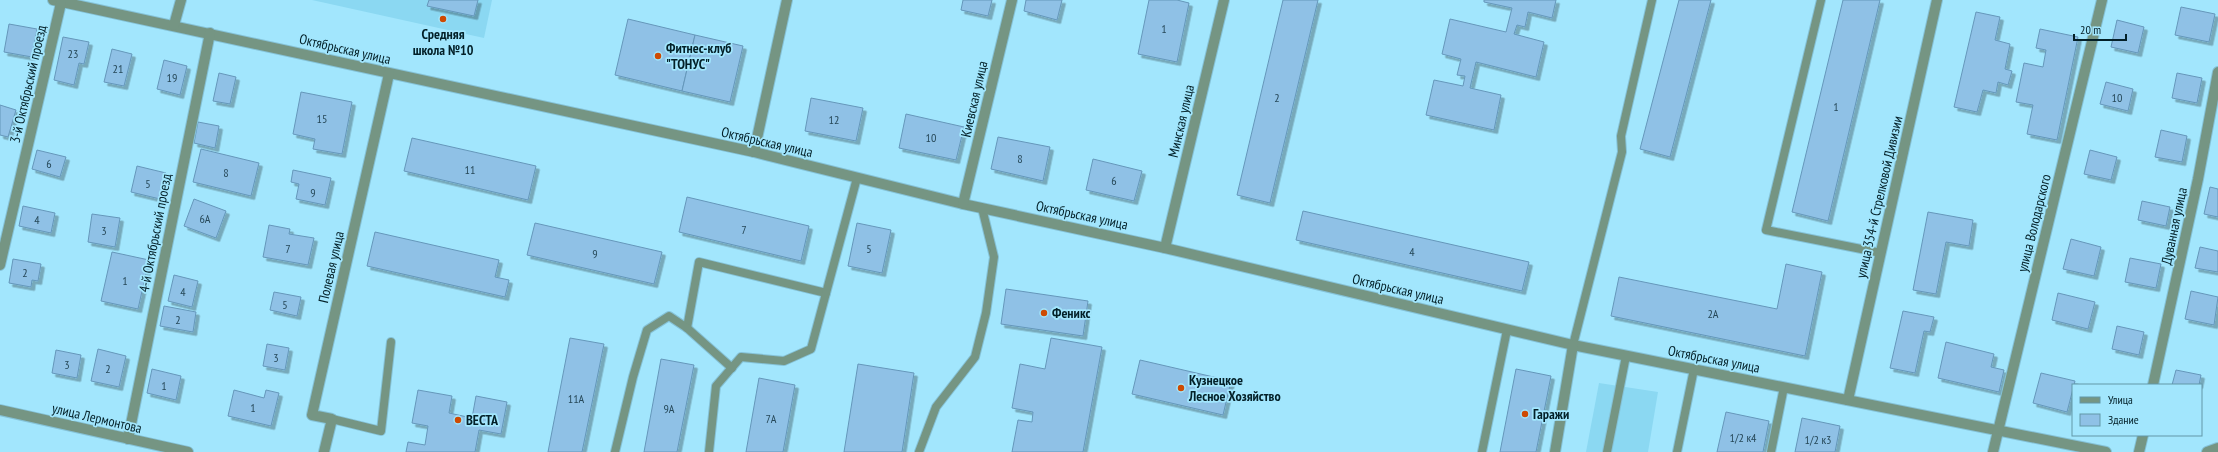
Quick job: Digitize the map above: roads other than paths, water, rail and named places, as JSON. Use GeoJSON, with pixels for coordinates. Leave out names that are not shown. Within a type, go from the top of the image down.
{"type":"FeatureCollection","features":[{"type":"Feature","properties":{"kind":"street"},"geometry":{"type":"LineString","coordinates":[[174,25],[181,0]]}},
{"type":"Feature","properties":{"kind":"street"},"geometry":{"type":"LineString","coordinates":[[754,152],[787,0]]}},
{"type":"Feature","properties":{"kind":"street","name":"Киевская улица"},"geometry":{"type":"LineString","coordinates":[[963,204],[1012,0]]}},
{"type":"Feature","properties":{"kind":"street","name":"Минская улица"},"geometry":{"type":"LineString","coordinates":[[1166,248],[1224,0]]}},
{"type":"Feature","properties":{"kind":"street","name":"улица 354-й Стрелковой Дивизии"},"geometry":{"type":"LineString","coordinates":[[1848,400],[1937,0]]}},
{"type":"Feature","properties":{"kind":"street","name":"улица Володарского"},"geometry":{"type":"LineString","coordinates":[[1993,452],[2102,0]]}},
{"type":"Feature","properties":{"kind":"street","name":"Октябрьская улица"},"geometry":{"type":"LineString","coordinates":[[57,1],[174,25],[389,74],[754,152],[963,204],[1166,248],[1573,345],[2106,452]]}},
{"type":"Feature","properties":{"kind":"street","name":"3-й Октябрьский проезд"},"geometry":{"type":"LineString","coordinates":[[0,265],[57,1]]}},
{"type":"Feature","properties":{"kind":"street","name":"4-й Октябрьский проезд"},"geometry":{"type":"LineString","coordinates":[[128,439],[210,33]]}},
{"type":"Feature","properties":{"kind":"street","name":"Дуванная улица"},"geometry":{"type":"LineString","coordinates":[[2153,384],[2198,179],[2218,72]]}},
{"type":"Feature","properties":{"kind":"street","name":"Полевая улица"},"geometry":{"type":"LineString","coordinates":[[332,419],[312,415],[389,74]]}},
{"type":"Feature","properties":{"kind":"street"},"geometry":{"type":"LineString","coordinates":[[1555,452],[1573,345]]}},
{"type":"Feature","properties":{"kind":"street","name":"улица Лермонтова"},"geometry":{"type":"LineString","coordinates":[[0,410],[188,452]]}},
{"type":"Feature","properties":{"kind":"street"},"geometry":{"type":"LineString","coordinates":[[324,452],[332,419]]}},
{"type":"Feature","properties":{"kind":"street"},"geometry":{"type":"LineString","coordinates":[[2139,452],[2143,436]]}},
{"type":"Feature","properties":{"kind":"street"},"geometry":{"type":"LineString","coordinates":[[2207,452],[2218,448]]}},
{"type":"Feature","properties":{"kind":"lane"},"geometry":{"type":"LineString","coordinates":[[1573,345],[1622,152],[1621,136],[1652,0]]}},
{"type":"Feature","properties":{"kind":"lane"},"geometry":{"type":"LineString","coordinates":[[1821,0],[1766,230],[1881,253]]}},
{"type":"Feature","properties":{"kind":"lane"},"geometry":{"type":"LineString","coordinates":[[709,452],[716,386],[741,357],[784,361],[811,350],[857,178]]}},
{"type":"Feature","properties":{"kind":"lane"},"geometry":{"type":"LineString","coordinates":[[919,452],[936,407],[975,357],[986,313],[994,256],[982,208]]}},
{"type":"Feature","properties":{"kind":"lane"},"geometry":{"type":"LineString","coordinates":[[687,328],[699,262],[826,293]]}},
{"type":"Feature","properties":{"kind":"lane"},"geometry":{"type":"LineString","coordinates":[[615,452],[633,377],[647,330],[670,316],[687,328],[732,368]]}},
{"type":"Feature","properties":{"kind":"lane"},"geometry":{"type":"LineString","coordinates":[[1482,452],[1507,330]]}},
{"type":"Feature","properties":{"kind":"lane"},"geometry":{"type":"LineString","coordinates":[[332,419],[381,430],[391,342]]}},
{"type":"Feature","properties":{"kind":"lane"},"geometry":{"type":"LineString","coordinates":[[1607,452],[1626,356]]}},
{"type":"Feature","properties":{"kind":"lane"},"geometry":{"type":"LineString","coordinates":[[1677,452],[1694,370]]}},
{"type":"Feature","properties":{"kind":"lane"},"geometry":{"type":"LineString","coordinates":[[1771,452],[1784,387]]}},
{"type":"Feature","properties":{"kind":"place","name":"Средняя школа №10"},"geometry":{"type":"Point","coordinates":[443,19]}},
{"type":"Feature","properties":{"kind":"place","name":"Фитнес-клуб \"ТОНУС\""},"geometry":{"type":"Point","coordinates":[658,56]}},
{"type":"Feature","properties":{"kind":"place","name":"Феникс"},"geometry":{"type":"Point","coordinates":[1044,313]}},
{"type":"Feature","properties":{"kind":"place","name":"Кузнецкое Лесное Хозяйство"},"geometry":{"type":"Point","coordinates":[1181,388]}},
{"type":"Feature","properties":{"kind":"place","name":"Гаражи"},"geometry":{"type":"Point","coordinates":[1525,414]}},
{"type":"Feature","properties":{"kind":"place","name":"ВЕСТА"},"geometry":{"type":"Point","coordinates":[458,420]}}]}
